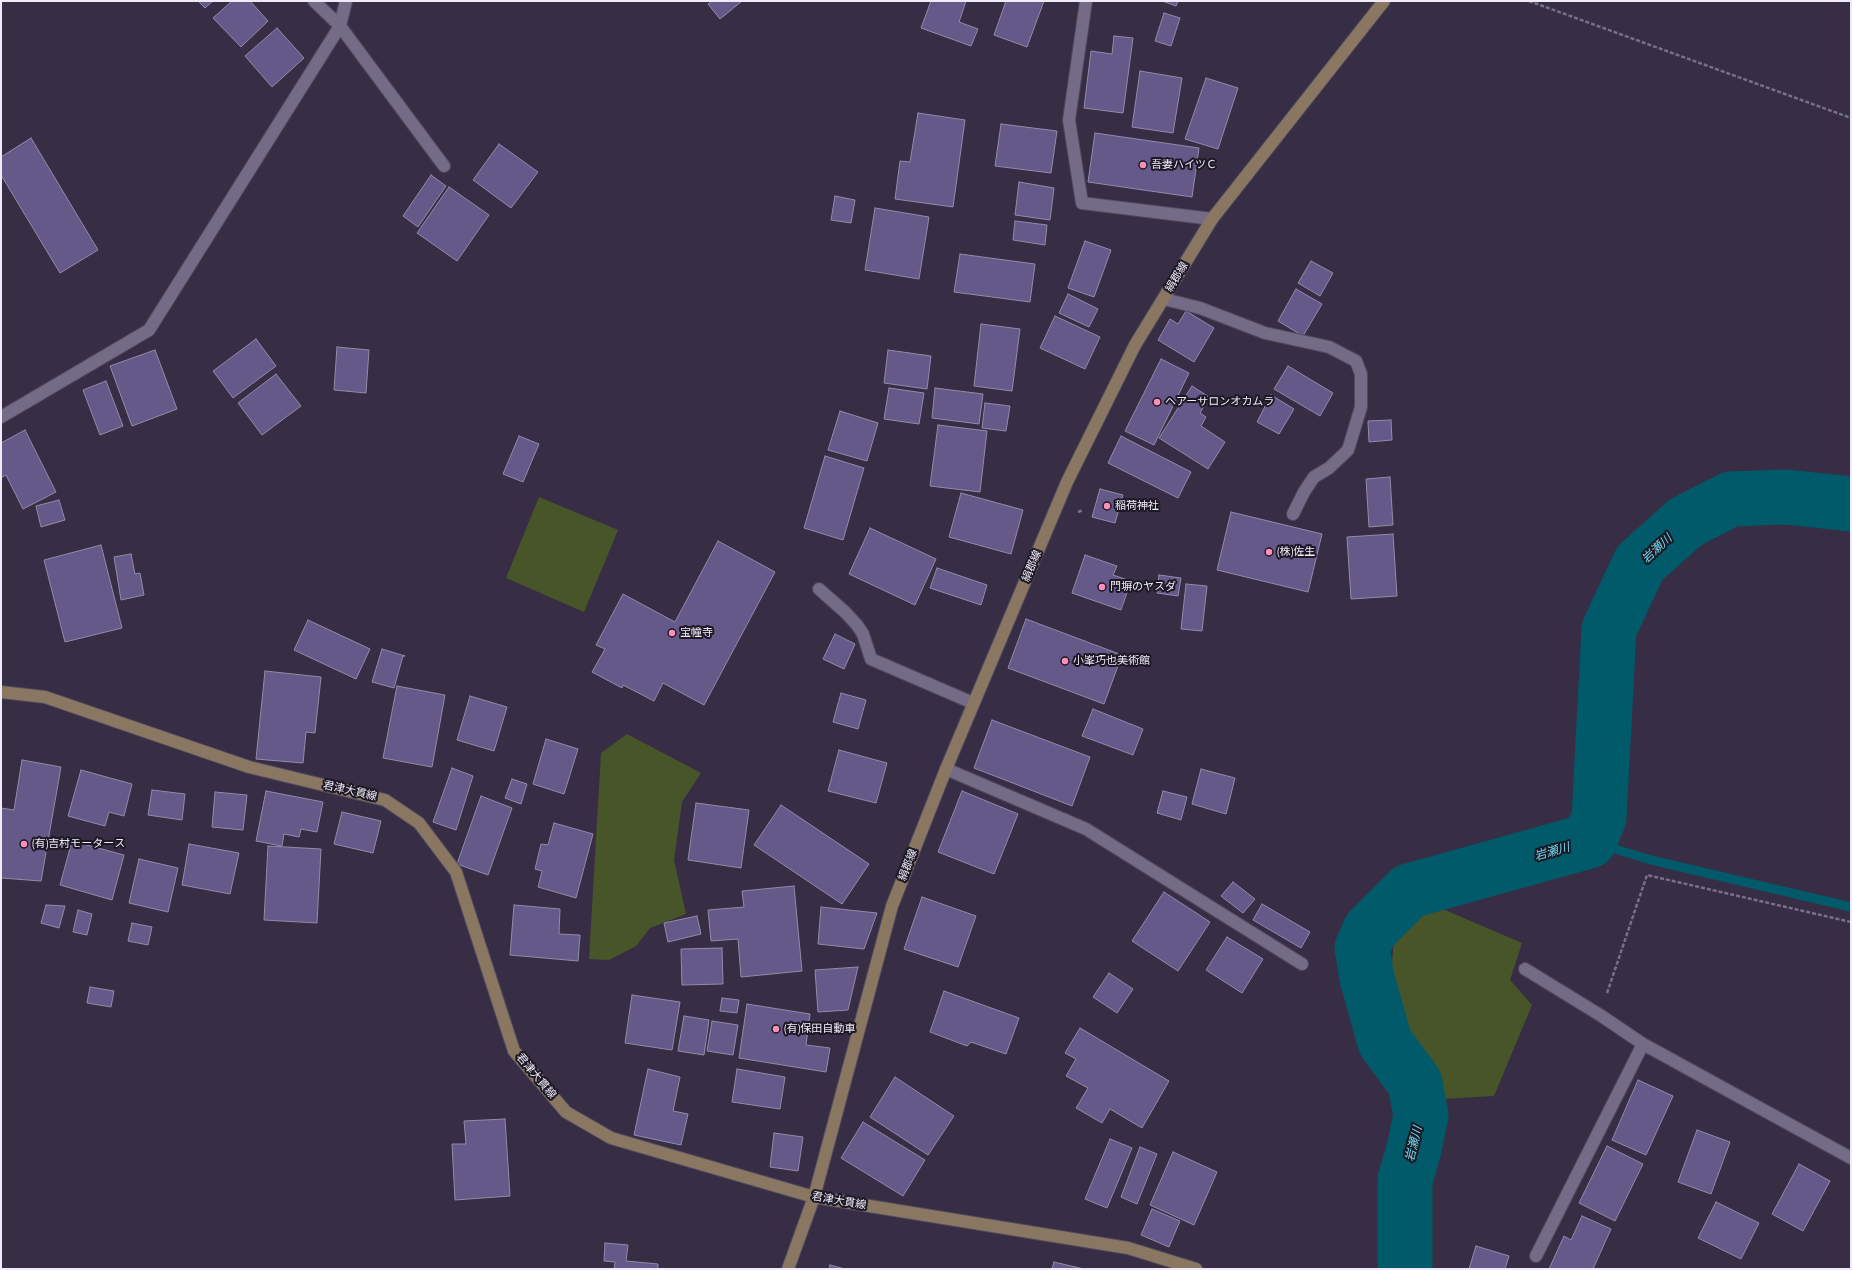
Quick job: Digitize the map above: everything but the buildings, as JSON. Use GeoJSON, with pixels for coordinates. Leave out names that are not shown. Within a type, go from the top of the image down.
{"type":"FeatureCollection","features":[{"type":"Feature","properties":{"kind":"main road","name":"絹郡線"},"geometry":{"type":"LineString","coordinates":[[788,1269],[814,1197],[892,906],[946,769],[1067,482],[1135,345],[1212,219],[1384,1]]}},
{"type":"Feature","properties":{"kind":"main road","name":"君津大貫線"},"geometry":{"type":"LineString","coordinates":[[1,692],[45,697],[249,767],[385,800],[419,823],[456,872],[514,1051],[566,1112],[611,1138],[814,1197],[1128,1248],[1196,1269]]}},
{"type":"Feature","properties":{"kind":"street"},"geometry":{"type":"LineString","coordinates":[[314,1],[340,26],[444,166]]}},
{"type":"Feature","properties":{"kind":"street"},"geometry":{"type":"LineString","coordinates":[[1,417],[149,330],[340,26],[346,1]]}},
{"type":"Feature","properties":{"kind":"street"},"geometry":{"type":"LineString","coordinates":[[1086,1],[1069,120],[1082,203],[1212,219]]}},
{"type":"Feature","properties":{"kind":"street"},"geometry":{"type":"LineString","coordinates":[[1164,298],[1200,308],[1266,333],[1329,347],[1356,361],[1361,374],[1361,407],[1348,450],[1329,468],[1314,477],[1304,492],[1294,514]]}},
{"type":"Feature","properties":{"kind":"street"},"geometry":{"type":"LineString","coordinates":[[819,589],[857,625],[863,634],[871,659],[973,704]]}},
{"type":"Feature","properties":{"kind":"street"},"geometry":{"type":"LineString","coordinates":[[946,769],[1086,829],[1302,964]]}},
{"type":"Feature","properties":{"kind":"street"},"geometry":{"type":"LineString","coordinates":[[1525,970],[1600,1015],[1643,1044],[1851,1158]]}},
{"type":"Feature","properties":{"kind":"street"},"geometry":{"type":"LineString","coordinates":[[1536,1256],[1643,1044]]}},
{"type":"Feature","properties":{"kind":"path"},"geometry":{"type":"LineString","coordinates":[[1529,1],[1851,118]]}},
{"type":"Feature","properties":{"kind":"path"},"geometry":{"type":"LineString","coordinates":[[1600,1015],[1647,875],[1851,922]]}},
{"type":"Feature","properties":{"kind":"green space"},"geometry":{"type":"Polygon","coordinates":[[[539,497],[618,530],[584,612],[506,578],[539,497]]]}},
{"type":"Feature","properties":{"kind":"green space"},"geometry":{"type":"Polygon","coordinates":[[[627,734],[701,773],[682,802],[674,860],[686,914],[650,928],[636,946],[609,960],[589,959],[601,753],[627,734]]]}},
{"type":"Feature","properties":{"kind":"green space"},"geometry":{"type":"Polygon","coordinates":[[[1415,901],[1438,907],[1522,943],[1510,980],[1532,1005],[1494,1096],[1440,1099],[1390,985],[1394,940],[1415,901]]]}},
{"type":"Feature","properties":{"kind":"waterway","name":"岩瀬川"},"geometry":{"type":"LineString","coordinates":[[1405,1269],[1405,1180],[1414,1149],[1421,1115],[1415,1083],[1385,1042],[1367,978],[1362,948],[1370,930],[1409,891],[1589,841],[1599,818],[1609,629],[1640,563],[1686,522],[1731,499],[1786,497],[1851,504]]}},
{"type":"Feature","properties":{"kind":"waterway"},"geometry":{"type":"LineString","coordinates":[[1589,841],[1651,860],[1851,907]]}},
{"type":"Feature","properties":{"kind":"place","name":"吾妻ハイツＣ"},"geometry":{"type":"Point","coordinates":[1143,165]}},
{"type":"Feature","properties":{"kind":"place","name":"ヘアーサロンオカムラ"},"geometry":{"type":"Point","coordinates":[1157,402]}},
{"type":"Feature","properties":{"kind":"place","name":"稲荷神社"},"geometry":{"type":"Point","coordinates":[1107,506]}},
{"type":"Feature","properties":{"kind":"place","name":"(株)佐生"},"geometry":{"type":"Point","coordinates":[1269,552]}},
{"type":"Feature","properties":{"kind":"place","name":"門塀のヤスダ"},"geometry":{"type":"Point","coordinates":[1102,587]}},
{"type":"Feature","properties":{"kind":"place","name":"宝幢寺"},"geometry":{"type":"Point","coordinates":[672,633]}},
{"type":"Feature","properties":{"kind":"place","name":"小峯巧也美術館"},"geometry":{"type":"Point","coordinates":[1065,661]}},
{"type":"Feature","properties":{"kind":"place","name":"(有)吉村モータース"},"geometry":{"type":"Point","coordinates":[24,844]}},
{"type":"Feature","properties":{"kind":"place","name":"(有)保田自動車"},"geometry":{"type":"Point","coordinates":[776,1029]}}]}
